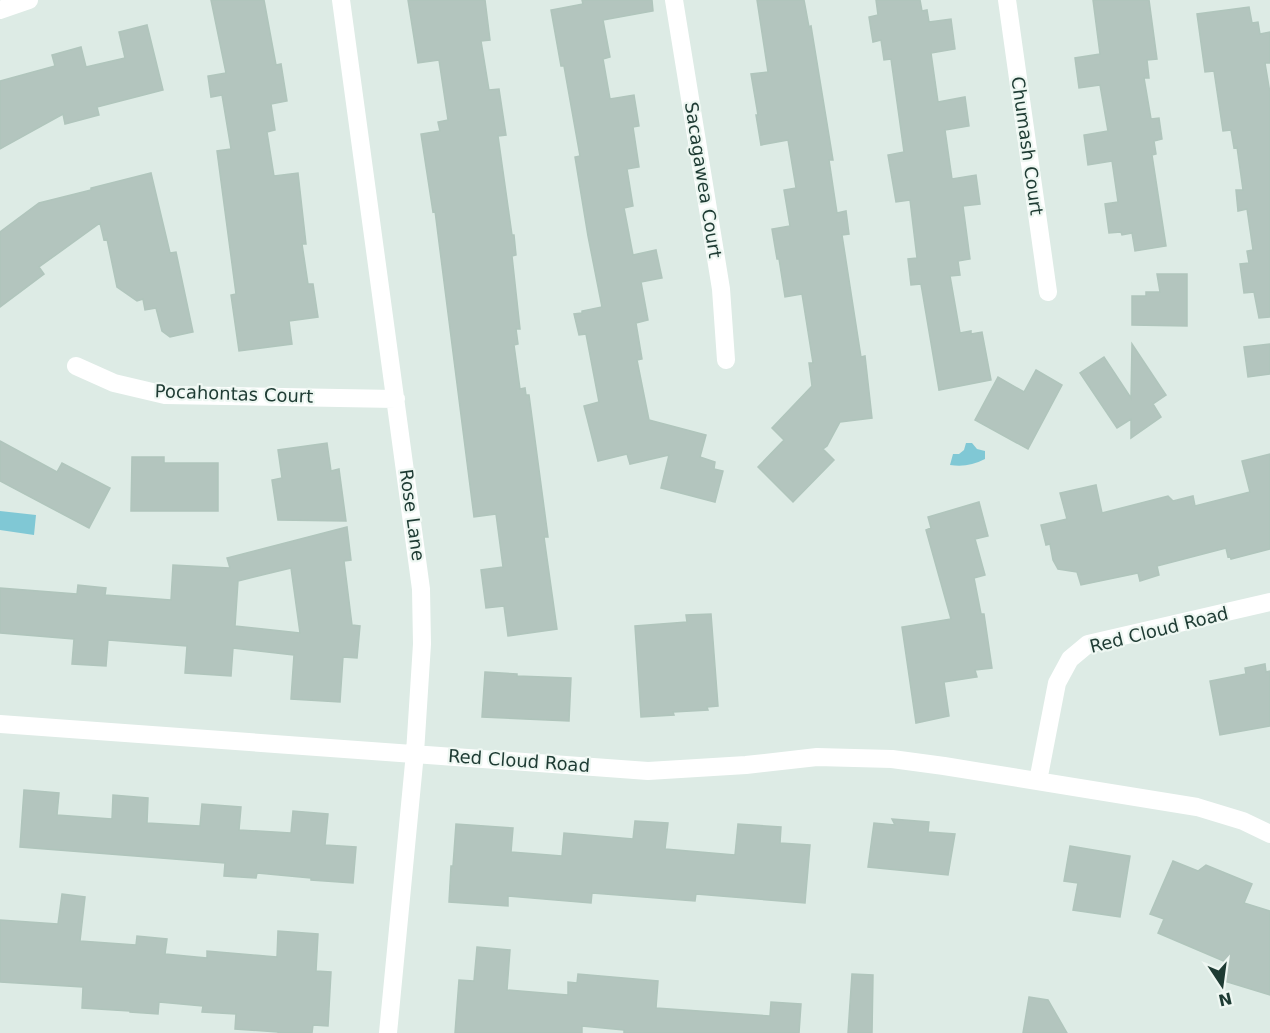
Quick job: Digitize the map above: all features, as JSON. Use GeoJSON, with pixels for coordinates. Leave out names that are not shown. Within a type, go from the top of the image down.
{"type":"FeatureCollection","features":[{"type":"Feature","properties":{"kind":"street"},"geometry":{"type":"LineString","coordinates":[[0,10],[29,0]]}},
{"type":"Feature","properties":{"kind":"street","name":"Rose Lane"},"geometry":{"type":"LineString","coordinates":[[341,0],[422,589],[422,644],[415,753],[388,1033]]}},
{"type":"Feature","properties":{"kind":"street","name":"Sacagawea Court"},"geometry":{"type":"LineString","coordinates":[[674,0],[721,289],[726,360]]}},
{"type":"Feature","properties":{"kind":"street","name":"Chumash Court"},"geometry":{"type":"LineString","coordinates":[[1007,0],[1048,292]]}},
{"type":"Feature","properties":{"kind":"street","name":"Pocahontas Court"},"geometry":{"type":"LineString","coordinates":[[76,366],[114,383],[165,395],[396,399]]}},
{"type":"Feature","properties":{"kind":"street","name":"Red Cloud Road"},"geometry":{"type":"LineString","coordinates":[[1038,781],[1058,683],[1070,659],[1088,644],[1270,602]]}},
{"type":"Feature","properties":{"kind":"street","name":"Red Cloud Road"},"geometry":{"type":"LineString","coordinates":[[0,724],[648,771],[746,765],[817,757],[892,759],[1197,807],[1243,821],[1270,834]]}},
{"type":"Feature","properties":{"kind":"water"},"geometry":{"type":"Polygon","coordinates":[[[966,443],[972,443],[977,449],[985,451],[985,459],[968,465],[950,465],[953,454],[959,454],[964,450],[966,443]]]}},
{"type":"Feature","properties":{"kind":"water"},"geometry":{"type":"Polygon","coordinates":[[[0,511],[36,515],[34,535],[0,530],[0,511]]]}},
{"type":"Feature","properties":{"kind":"building"},"geometry":{"type":"Polygon","coordinates":[[[211,0],[264,0],[276,65],[281,64],[287,101],[271,104],[275,130],[267,132],[274,176],[298,173],[306,244],[302,244],[308,284],[313,284],[318,317],[289,321],[292,344],[239,351],[231,295],[236,294],[217,151],[231,149],[222,95],[211,97],[208,76],[226,73],[211,0]]]}},
{"type":"Feature","properties":{"kind":"building"},"geometry":{"type":"Polygon","coordinates":[[[408,0],[485,0],[490,40],[481,41],[489,90],[499,89],[506,135],[498,136],[516,255],[512,256],[520,329],[516,329],[518,344],[514,345],[520,389],[525,388],[526,395],[529,395],[548,537],[544,537],[557,629],[508,636],[504,606],[486,608],[481,570],[503,567],[496,514],[474,517],[435,211],[433,212],[421,134],[440,131],[438,122],[448,120],[439,60],[418,63],[408,0]]]}},
{"type":"Feature","properties":{"kind":"building"},"geometry":{"type":"Polygon","coordinates":[[[582,0],[652,0],[653,11],[603,20],[610,57],[603,59],[610,99],[634,95],[639,126],[633,127],[639,167],[627,169],[633,206],[624,208],[633,255],[656,250],[662,278],[641,282],[648,320],[636,323],[642,359],[637,360],[649,420],[706,435],[700,457],[715,462],[714,469],[723,471],[715,502],[661,488],[669,455],[630,464],[627,454],[598,461],[584,406],[599,402],[586,334],[579,335],[574,314],[602,307],[575,157],[580,156],[564,66],[561,66],[551,10],[583,4],[582,0]]]}},
{"type":"Feature","properties":{"kind":"building"},"geometry":{"type":"Polygon","coordinates":[[[757,0],[804,0],[809,27],[811,26],[833,160],[829,160],[837,213],[846,211],[849,234],[842,235],[861,357],[865,356],[872,418],[840,422],[823,449],[834,460],[793,502],[758,467],[784,440],[772,428],[812,386],[809,363],[813,363],[802,294],[785,297],[772,229],[790,226],[784,190],[796,188],[788,140],[761,145],[751,74],[768,72],[757,0]]]}},
{"type":"Feature","properties":{"kind":"building"},"geometry":{"type":"Polygon","coordinates":[[[876,0],[920,0],[922,11],[927,10],[929,22],[951,19],[955,49],[931,53],[938,102],[965,97],[969,126],[945,130],[952,179],[976,175],[980,204],[963,206],[970,259],[958,261],[960,275],[950,276],[960,333],[982,332],[991,380],[939,390],[921,284],[911,285],[908,259],[917,258],[910,200],[896,202],[888,155],[904,152],[891,59],[884,60],[881,40],[873,42],[869,17],[878,15],[876,0]]]}},
{"type":"Feature","properties":{"kind":"building"},"geometry":{"type":"Polygon","coordinates":[[[1093,0],[1149,0],[1157,59],[1147,60],[1149,78],[1144,78],[1151,119],[1159,118],[1162,139],[1154,141],[1156,154],[1152,155],[1166,246],[1135,251],[1132,233],[1122,235],[1121,232],[1109,233],[1105,204],[1118,202],[1112,161],[1088,165],[1084,135],[1108,131],[1100,85],[1079,88],[1075,58],[1100,54],[1093,0]]]}},
{"type":"Feature","properties":{"kind":"building"},"geometry":{"type":"Polygon","coordinates":[[[1249,7],[1252,23],[1258,22],[1260,34],[1270,32],[1270,63],[1265,63],[1270,93],[1270,317],[1259,318],[1254,292],[1244,293],[1240,264],[1249,263],[1247,251],[1253,250],[1247,209],[1238,211],[1236,190],[1243,190],[1237,147],[1234,148],[1231,130],[1223,131],[1214,71],[1205,72],[1197,14],[1249,7]]]}},
{"type":"Feature","properties":{"kind":"building"},"geometry":{"type":"Polygon","coordinates":[[[147,25],[163,90],[97,107],[99,115],[65,124],[63,114],[0,149],[0,81],[55,66],[52,55],[81,47],[86,67],[125,58],[119,32],[147,25]]]}},
{"type":"Feature","properties":{"kind":"building"},"geometry":{"type":"Polygon","coordinates":[[[151,173],[170,253],[176,252],[193,332],[170,337],[162,331],[156,308],[145,310],[143,299],[137,301],[117,287],[107,239],[104,240],[100,223],[39,267],[44,274],[0,307],[0,232],[39,203],[151,173]]]}},
{"type":"Feature","properties":{"kind":"building"},"geometry":{"type":"Polygon","coordinates":[[[1157,274],[1187,274],[1187,326],[1132,325],[1132,296],[1146,296],[1146,292],[1160,292],[1157,274]]]}},
{"type":"Feature","properties":{"kind":"building"},"geometry":{"type":"Polygon","coordinates":[[[1132,344],[1166,395],[1153,404],[1161,417],[1131,438],[1131,419],[1117,428],[1080,373],[1104,357],[1131,398],[1132,344]]]}},
{"type":"Feature","properties":{"kind":"building"},"geometry":{"type":"Polygon","coordinates":[[[1270,344],[1270,374],[1248,377],[1244,347],[1270,344]]]}},
{"type":"Feature","properties":{"kind":"building"},"geometry":{"type":"Polygon","coordinates":[[[1036,370],[1062,385],[1028,449],[975,420],[998,377],[1024,392],[1036,370]]]}},
{"type":"Feature","properties":{"kind":"building"},"geometry":{"type":"Polygon","coordinates":[[[0,441],[57,472],[62,463],[110,488],[89,528],[0,481],[0,441]]]}},
{"type":"Feature","properties":{"kind":"building"},"geometry":{"type":"Polygon","coordinates":[[[327,443],[331,471],[339,469],[346,521],[278,520],[272,480],[282,478],[278,450],[327,443]]]}},
{"type":"Feature","properties":{"kind":"building"},"geometry":{"type":"Polygon","coordinates":[[[1270,454],[1270,549],[1231,559],[1230,556],[1228,557],[1226,548],[1157,566],[1159,575],[1140,581],[1138,573],[1081,585],[1077,572],[1058,569],[1053,560],[1050,544],[1046,545],[1041,525],[1067,519],[1060,493],[1096,485],[1102,513],[1168,496],[1173,501],[1193,496],[1195,506],[1250,492],[1242,461],[1270,454]]]}},
{"type":"Feature","properties":{"kind":"building"},"geometry":{"type":"Polygon","coordinates":[[[132,457],[164,457],[164,463],[218,463],[218,511],[131,511],[132,457]]]}},
{"type":"Feature","properties":{"kind":"building"},"geometry":{"type":"Polygon","coordinates":[[[979,502],[988,536],[975,539],[985,575],[974,578],[981,614],[984,614],[992,668],[975,670],[977,677],[944,682],[949,716],[916,723],[902,627],[951,619],[926,530],[931,528],[928,517],[979,502]]]}},
{"type":"Feature","properties":{"kind":"building"},"geometry":{"type":"Polygon","coordinates":[[[347,527],[351,560],[344,561],[352,625],[360,626],[357,658],[343,657],[340,702],[291,699],[294,655],[233,648],[231,676],[185,673],[187,646],[108,640],[106,666],[72,664],[74,639],[0,633],[0,588],[77,594],[78,585],[106,588],[105,595],[171,600],[173,565],[230,568],[227,558],[347,527]],[[291,568],[238,581],[235,626],[300,633],[291,568]]]}},
{"type":"Feature","properties":{"kind":"building"},"geometry":{"type":"Polygon","coordinates":[[[711,614],[718,706],[707,707],[708,710],[673,712],[674,715],[641,717],[635,626],[687,622],[686,615],[711,614]]]}},
{"type":"Feature","properties":{"kind":"building"},"geometry":{"type":"Polygon","coordinates":[[[1265,664],[1266,672],[1270,671],[1270,726],[1220,735],[1210,681],[1246,674],[1245,668],[1265,664]]]}},
{"type":"Feature","properties":{"kind":"building"},"geometry":{"type":"Polygon","coordinates":[[[485,672],[571,678],[569,721],[482,717],[485,672]]]}},
{"type":"Feature","properties":{"kind":"building"},"geometry":{"type":"Polygon","coordinates":[[[24,790],[59,793],[57,815],[112,819],[113,795],[148,798],[147,823],[200,826],[202,804],[241,807],[239,830],[291,833],[293,811],[328,814],[325,845],[356,847],[353,883],[257,873],[256,878],[224,876],[225,863],[20,847],[24,790]]]}},
{"type":"Feature","properties":{"kind":"building"},"geometry":{"type":"Polygon","coordinates":[[[892,819],[929,822],[928,832],[955,834],[948,875],[868,867],[874,823],[895,825],[892,819]]]}},
{"type":"Feature","properties":{"kind":"building"},"geometry":{"type":"Polygon","coordinates":[[[635,821],[668,823],[665,849],[735,855],[738,824],[781,827],[780,843],[810,845],[805,903],[696,894],[695,901],[592,893],[591,903],[508,896],[508,906],[449,902],[456,824],[513,828],[511,852],[562,856],[564,833],[633,839],[635,821]]]}},
{"type":"Feature","properties":{"kind":"building"},"geometry":{"type":"Polygon","coordinates":[[[1070,846],[1130,856],[1120,917],[1073,910],[1078,883],[1064,881],[1070,846]]]}},
{"type":"Feature","properties":{"kind":"building"},"geometry":{"type":"Polygon","coordinates":[[[1173,861],[1198,871],[1206,865],[1252,884],[1244,903],[1270,911],[1270,995],[1221,980],[1226,962],[1158,933],[1164,919],[1150,914],[1173,861]]]}},
{"type":"Feature","properties":{"kind":"building"},"geometry":{"type":"Polygon","coordinates":[[[62,894],[85,897],[80,941],[136,945],[137,936],[167,939],[165,954],[207,958],[207,951],[277,957],[278,931],[318,934],[316,971],[331,972],[328,1026],[313,1025],[312,1033],[235,1029],[236,1014],[202,1012],[203,1006],[159,1002],[158,1014],[82,1008],[83,987],[0,982],[0,920],[58,924],[62,894]]]}},
{"type":"Feature","properties":{"kind":"building"},"geometry":{"type":"Polygon","coordinates":[[[477,947],[510,950],[507,990],[568,995],[568,982],[577,983],[578,974],[658,981],[656,1008],[770,1016],[771,1002],[801,1004],[799,1033],[624,1033],[624,1030],[582,1026],[582,1033],[455,1033],[459,980],[474,981],[477,947]]]}},
{"type":"Feature","properties":{"kind":"building"},"geometry":{"type":"Polygon","coordinates":[[[852,974],[873,975],[872,1033],[848,1033],[852,974]]]}},
{"type":"Feature","properties":{"kind":"building"},"geometry":{"type":"Polygon","coordinates":[[[1029,997],[1048,1000],[1067,1033],[1023,1033],[1029,997]]]}}]}
